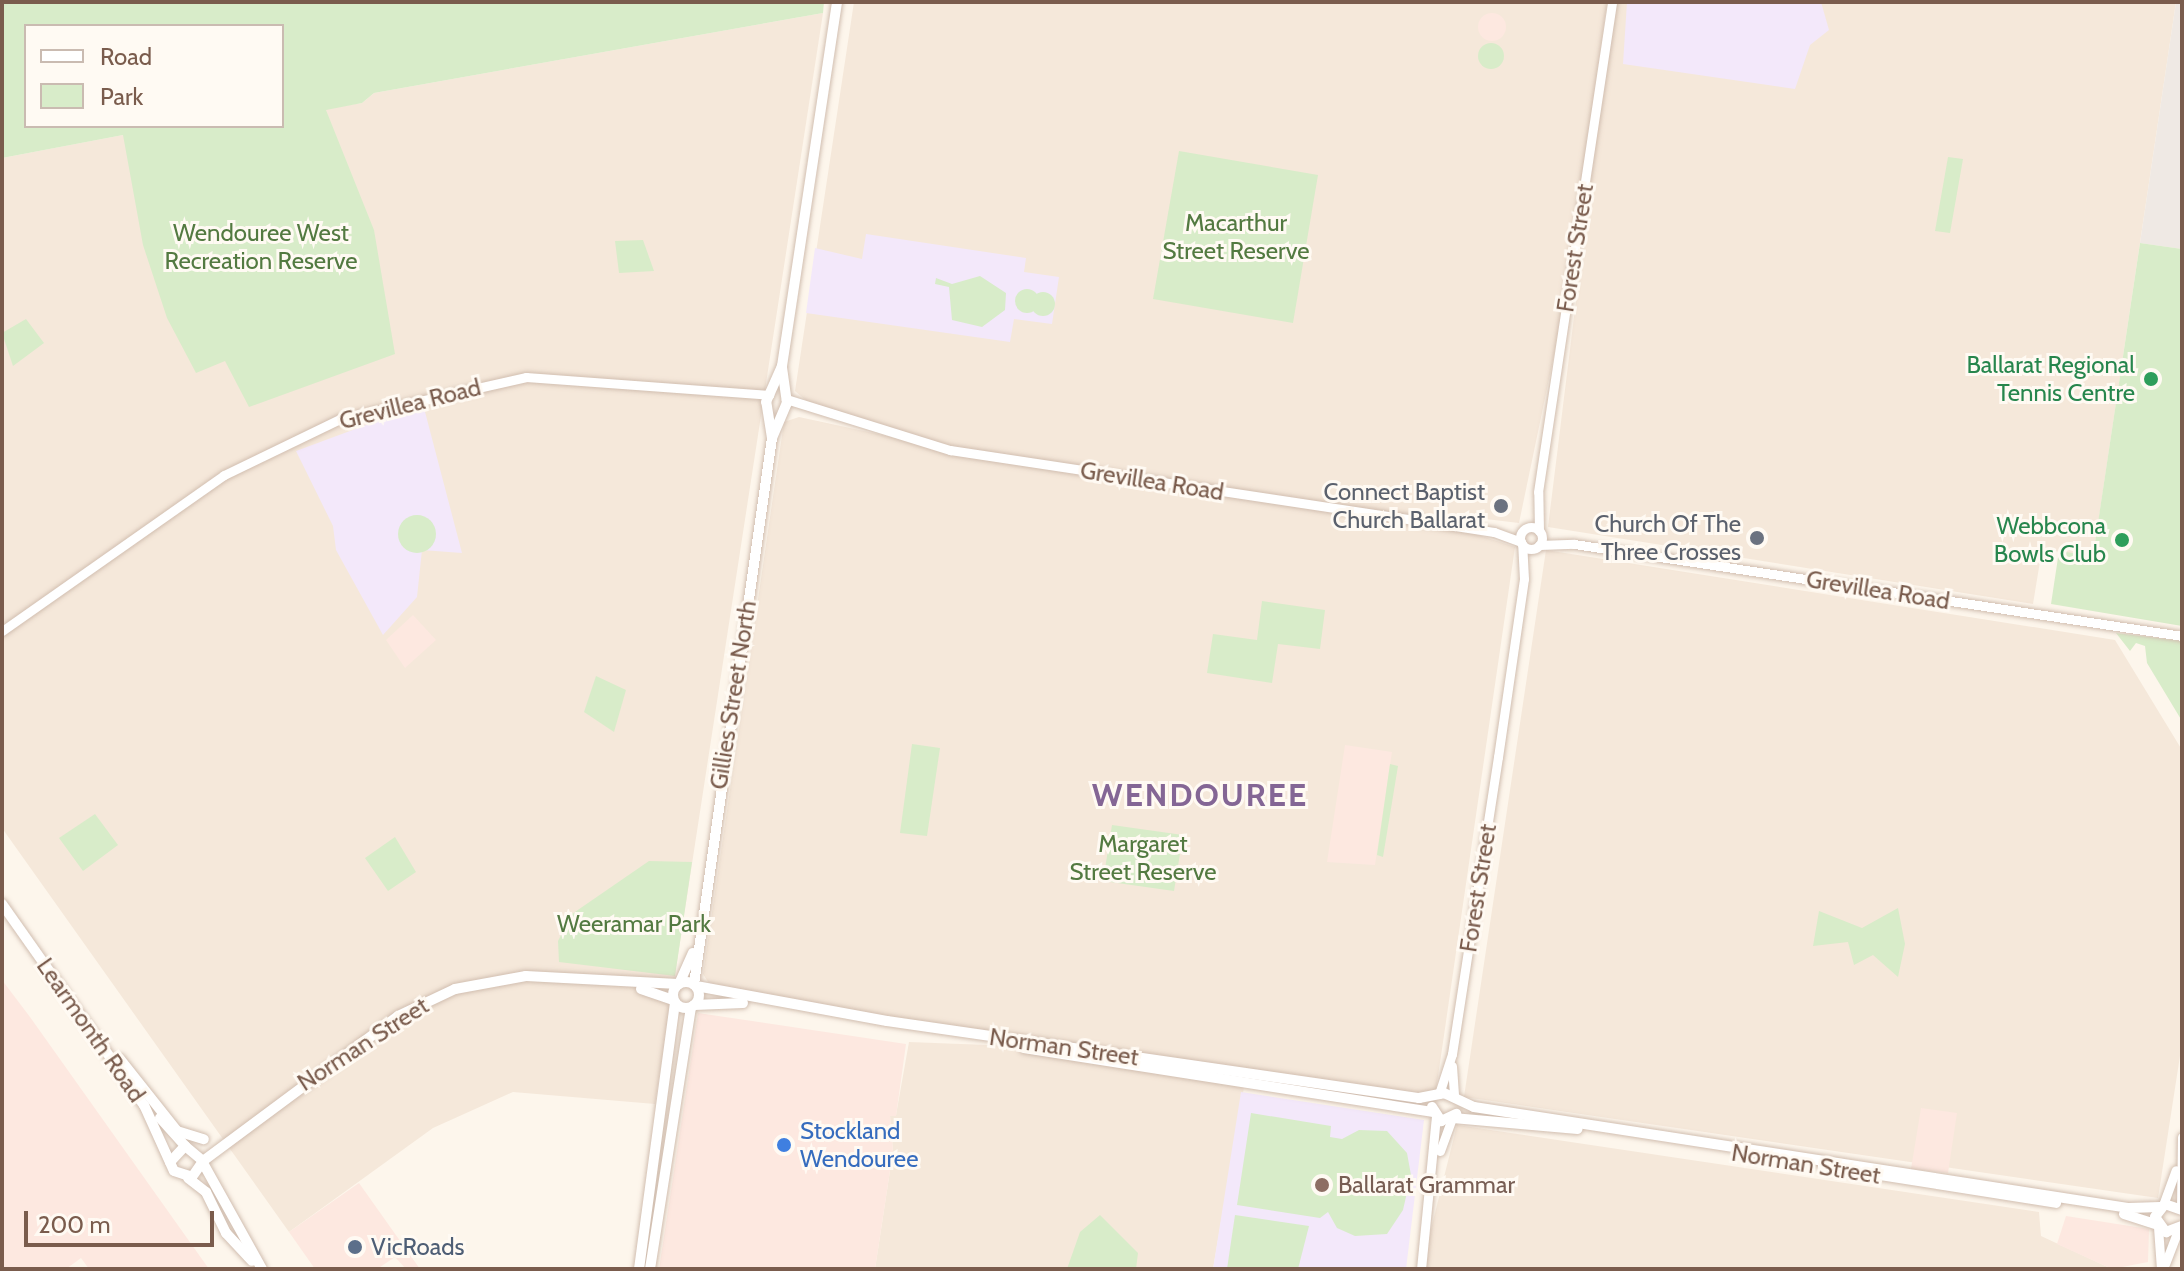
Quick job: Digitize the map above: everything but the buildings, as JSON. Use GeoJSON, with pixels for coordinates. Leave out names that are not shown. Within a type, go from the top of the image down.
{"type":"FeatureCollection","features":[{"type":"Feature","properties":{"kind":"main road","name":"Gillies Street North"},"geometry":{"type":"LineString","coordinates":[[693,1006],[693,952],[772,438],[785,404],[782,366],[837,2]]}},
{"type":"Feature","properties":{"kind":"main road","name":"Gillies Street North"},"geometry":{"type":"LineString","coordinates":[[772,438],[768,401],[782,366]]}},
{"type":"Feature","properties":{"kind":"main road"},"geometry":{"type":"LineString","coordinates":[[768,401],[785,404]]}},
{"type":"Feature","properties":{"kind":"main road"},"geometry":{"type":"LineString","coordinates":[[768,401],[785,404]]}},
{"type":"Feature","properties":{"kind":"main road","name":"Learmonth Road"},"geometry":{"type":"LineString","coordinates":[[2,895],[177,1131],[204,1139]]}},
{"type":"Feature","properties":{"kind":"main road","name":"Learmonth Road"},"geometry":{"type":"LineString","coordinates":[[2,904],[144,1105],[170,1162]]}},
{"type":"Feature","properties":{"kind":"main road","name":"Gillies Street North"},"geometry":{"type":"LineString","coordinates":[[674,1002],[678,984],[693,952]]}},
{"type":"Feature","properties":{"kind":"main road","name":"Norman Street"},"geometry":{"type":"LineString","coordinates":[[188,1178],[246,1122],[398,1016],[455,989],[526,976],[630,985],[695,985],[899,1026],[1452,1119],[1698,1146],[2180,1228]]}},
{"type":"Feature","properties":{"kind":"main road","name":"Norman Street"},"geometry":{"type":"LineString","coordinates":[[630,985],[693,1006],[745,1004],[1437,1095],[2129,1208],[2162,1206],[2182,1210]]}},
{"type":"Feature","properties":{"kind":"main road"},"geometry":{"type":"LineString","coordinates":[[650,1269],[674,1002]]}},
{"type":"Feature","properties":{"kind":"main road"},"geometry":{"type":"LineString","coordinates":[[639,1269],[693,1006]]}},
{"type":"Feature","properties":{"kind":"main road","name":"Learmonth Road"},"geometry":{"type":"LineString","coordinates":[[144,1085],[163,1126],[203,1162]]}},
{"type":"Feature","properties":{"kind":"main road"},"geometry":{"type":"LineString","coordinates":[[1434,1114],[1437,1095]]}},
{"type":"Feature","properties":{"kind":"main road"},"geometry":{"type":"LineString","coordinates":[[1452,1119],[1456,1099]]}},
{"type":"Feature","properties":{"kind":"main road","name":"Norman Street"},"geometry":{"type":"LineString","coordinates":[[186,1146],[246,1122]]}},
{"type":"Feature","properties":{"kind":"main road"},"geometry":{"type":"LineString","coordinates":[[186,1146],[170,1162],[206,1192],[226,1233],[260,1269]]}},
{"type":"Feature","properties":{"kind":"main road"},"geometry":{"type":"LineString","coordinates":[[203,1162],[260,1269]]}},
{"type":"Feature","properties":{"kind":"main road"},"geometry":{"type":"LineString","coordinates":[[2158,1226],[2162,1206]]}},
{"type":"Feature","properties":{"kind":"street","name":"Forest Street"},"geometry":{"type":"LineString","coordinates":[[1537,495],[1612,2]]}},
{"type":"Feature","properties":{"kind":"street","name":"Grevillea Road"},"geometry":{"type":"LineString","coordinates":[[2,631],[224,475],[340,419],[526,377],[768,401]]}},
{"type":"Feature","properties":{"kind":"street","name":"Grevillea Road"},"geometry":{"type":"LineString","coordinates":[[785,404],[815,408],[950,450],[1494,532],[1538,546],[1574,544]]}},
{"type":"Feature","properties":{"kind":"street"},"geometry":{"type":"LineString","coordinates":[[1522,543],[1537,495]]}},
{"type":"Feature","properties":{"kind":"street"},"geometry":{"type":"LineString","coordinates":[[1537,495],[1538,546]]}},
{"type":"Feature","properties":{"kind":"street","name":"Grevillea Road"},"geometry":{"type":"LineString","coordinates":[[1494,532],[1524,529],[1574,544],[2182,636]]}},
{"type":"Feature","properties":{"kind":"street","name":"Forest Street"},"geometry":{"type":"LineString","coordinates":[[1437,1095],[1452,1054],[1524,579],[1522,543]]}},
{"type":"Feature","properties":{"kind":"street","name":"Forest Street"},"geometry":{"type":"LineString","coordinates":[[1524,579],[1538,546]]}},
{"type":"Feature","properties":{"kind":"street","name":"Forest Street"},"geometry":{"type":"LineString","coordinates":[[1452,1054],[1456,1099]]}},
{"type":"Feature","properties":{"kind":"street"},"geometry":{"type":"LineString","coordinates":[[1421,1269],[1436,1162],[1434,1114]]}},
{"type":"Feature","properties":{"kind":"street"},"geometry":{"type":"LineString","coordinates":[[1436,1162],[1452,1119]]}},
{"type":"Feature","properties":{"kind":"street"},"geometry":{"type":"LineString","coordinates":[[2182,1137],[2182,1210]]}},
{"type":"Feature","properties":{"kind":"street"},"geometry":{"type":"LineString","coordinates":[[2162,1206],[2180,1155]]}},
{"type":"Feature","properties":{"kind":"street"},"geometry":{"type":"LineString","coordinates":[[2158,1226],[2162,1269]]}},
{"type":"Feature","properties":{"kind":"street"},"geometry":{"type":"LineString","coordinates":[[2162,1269],[2180,1228]]}},
{"type":"Feature","properties":{"kind":"shaded area"},"geometry":{"type":"Polygon","coordinates":[[[854,2],[1607,2],[1570,278],[1519,523],[1452,515],[1442,523],[1515,547],[1435,1097],[866,1018],[710,985],[703,974],[784,422],[799,417],[938,447],[815,408],[795,391],[854,2]]]}},
{"type":"Feature","properties":{"kind":"shaded area"},"geometry":{"type":"Polygon","coordinates":[[[1613,2],[2176,2],[2093,557],[2042,549],[2033,604],[1548,527],[1613,2]]]}},
{"type":"Feature","properties":{"kind":"shaded area"},"geometry":{"type":"Polygon","coordinates":[[[1627,2],[1821,2],[1829,30],[1810,45],[1795,89],[1623,64],[1627,2]]]}},
{"type":"Feature","properties":{"kind":"shaded area"},"geometry":{"type":"Polygon","coordinates":[[[2176,2],[2182,2],[2182,249],[2140,243],[2176,2]]]}},
{"type":"Feature","properties":{"kind":"shaded area"},"geometry":{"type":"Polygon","coordinates":[[[823,13],[655,1104],[513,1092],[433,1128],[289,1232],[2,828],[2,158],[123,135],[284,128],[284,115],[362,103],[374,93],[823,13]]]}},
{"type":"Feature","properties":{"kind":"shaded area"},"geometry":{"type":"Polygon","coordinates":[[[1492,13],[1502,17],[1506,27],[1502,37],[1492,41],[1482,37],[1478,27],[1482,17],[1492,13]]]}},
{"type":"Feature","properties":{"kind":"shaded area"},"geometry":{"type":"Polygon","coordinates":[[[866,234],[1026,258],[1024,272],[1059,277],[1052,324],[1014,319],[1010,342],[806,313],[815,248],[862,259],[866,234]]]}},
{"type":"Feature","properties":{"kind":"shaded area"},"geometry":{"type":"Polygon","coordinates":[[[412,408],[424,408],[462,553],[422,550],[417,597],[383,635],[336,550],[333,526],[296,451],[412,408]]]}},
{"type":"Feature","properties":{"kind":"shaded area"},"geometry":{"type":"Polygon","coordinates":[[[1546,550],[2115,640],[2182,750],[2182,1043],[2158,1198],[1464,1097],[1546,550]]]}},
{"type":"Feature","properties":{"kind":"shaded area"},"geometry":{"type":"Polygon","coordinates":[[[413,615],[436,640],[405,668],[386,640],[413,615]]]}},
{"type":"Feature","properties":{"kind":"shaded area"},"geometry":{"type":"Polygon","coordinates":[[[1345,745],[1392,752],[1375,865],[1327,862],[1345,745]]]}},
{"type":"Feature","properties":{"kind":"shaded area"},"geometry":{"type":"Polygon","coordinates":[[[2,980],[209,1269],[89,1269],[81,1258],[66,1269],[2,1269],[2,980]]]}},
{"type":"Feature","properties":{"kind":"shaded area","name":"Stockland Wendouree"},"geometry":{"type":"Polygon","coordinates":[[[698,1013],[906,1044],[896,1116],[890,1116],[893,1151],[875,1269],[659,1269],[698,1013]]]}},
{"type":"Feature","properties":{"kind":"shaded area"},"geometry":{"type":"Polygon","coordinates":[[[909,1042],[1013,1046],[1245,1081],[1213,1269],[875,1269],[893,1151],[890,1116],[896,1115],[909,1042]]]}},
{"type":"Feature","properties":{"kind":"shaded area","name":"Ballarat Grammar"},"geometry":{"type":"Polygon","coordinates":[[[1241,1092],[1424,1120],[1406,1269],[1213,1269],[1241,1092]]]}},
{"type":"Feature","properties":{"kind":"shaded area"},"geometry":{"type":"Polygon","coordinates":[[[1921,1108],[1957,1113],[1948,1173],[1911,1169],[1921,1108]]]}},
{"type":"Feature","properties":{"kind":"shaded area"},"geometry":{"type":"Polygon","coordinates":[[[1457,1125],[2039,1212],[2041,1236],[2112,1269],[1421,1269],[1457,1125]]]}},
{"type":"Feature","properties":{"kind":"shaded area"},"geometry":{"type":"Polygon","coordinates":[[[359,1183],[420,1269],[406,1269],[395,1257],[377,1269],[315,1269],[289,1232],[359,1183]]]}},
{"type":"Feature","properties":{"kind":"shaded area"},"geometry":{"type":"Polygon","coordinates":[[[2066,1216],[2149,1229],[2148,1262],[2112,1269],[2057,1244],[2066,1216]]]}},
{"type":"Feature","properties":{"kind":"green space","name":"Wendouree West Recreation Reserve"},"geometry":{"type":"Polygon","coordinates":[[[2,2],[824,2],[823,13],[374,93],[362,103],[326,110],[374,230],[395,354],[249,407],[225,361],[196,373],[167,318],[143,245],[123,135],[2,158],[2,2]]]}},
{"type":"Feature","properties":{"kind":"green space"},"geometry":{"type":"Polygon","coordinates":[[[1491,43],[1500,47],[1504,56],[1500,65],[1491,69],[1482,65],[1478,56],[1482,47],[1491,43]]]}},
{"type":"Feature","properties":{"kind":"green space","name":"Macarthur Street Reserve"},"geometry":{"type":"Polygon","coordinates":[[[1179,151],[1318,175],[1293,323],[1153,299],[1179,151]]]}},
{"type":"Feature","properties":{"kind":"green space"},"geometry":{"type":"Polygon","coordinates":[[[1948,157],[1963,159],[1950,233],[1935,231],[1948,157]]]}},
{"type":"Feature","properties":{"kind":"green space"},"geometry":{"type":"Polygon","coordinates":[[[643,240],[654,271],[619,273],[615,241],[643,240]]]}},
{"type":"Feature","properties":{"kind":"green space"},"geometry":{"type":"Polygon","coordinates":[[[2140,243],[2182,249],[2182,626],[2051,604],[2059,551],[2093,556],[2140,243]]]}},
{"type":"Feature","properties":{"kind":"green space"},"geometry":{"type":"Polygon","coordinates":[[[980,276],[1006,293],[1005,310],[982,327],[952,320],[949,287],[935,284],[936,278],[952,284],[980,276]]]}},
{"type":"Feature","properties":{"kind":"green space"},"geometry":{"type":"Polygon","coordinates":[[[1027,289],[1035,293],[1039,301],[1035,309],[1027,313],[1019,309],[1015,301],[1019,293],[1027,289]]]}},
{"type":"Feature","properties":{"kind":"green space"},"geometry":{"type":"Polygon","coordinates":[[[1043,292],[1051,296],[1055,304],[1051,312],[1043,316],[1035,312],[1031,304],[1035,296],[1043,292]]]}},
{"type":"Feature","properties":{"kind":"green space"},"geometry":{"type":"Polygon","coordinates":[[[26,319],[44,343],[13,366],[2,333],[26,319]]]}},
{"type":"Feature","properties":{"kind":"green space"},"geometry":{"type":"Polygon","coordinates":[[[417,515],[431,520],[436,534],[431,548],[417,553],[403,548],[398,534],[403,520],[417,515]]]}},
{"type":"Feature","properties":{"kind":"green space"},"geometry":{"type":"Polygon","coordinates":[[[1262,601],[1325,610],[1320,649],[1278,644],[1272,683],[1207,673],[1213,634],[1257,640],[1262,601]]]}},
{"type":"Feature","properties":{"kind":"green space"},"geometry":{"type":"Polygon","coordinates":[[[2116,633],[2182,641],[2182,721],[2147,663],[2145,646],[2136,643],[2130,651],[2116,633]]]}},
{"type":"Feature","properties":{"kind":"green space"},"geometry":{"type":"Polygon","coordinates":[[[596,676],[626,690],[614,732],[584,712],[596,676]]]}},
{"type":"Feature","properties":{"kind":"green space"},"geometry":{"type":"Polygon","coordinates":[[[912,744],[940,748],[927,836],[900,833],[912,744]]]}},
{"type":"Feature","properties":{"kind":"green space"},"geometry":{"type":"Polygon","coordinates":[[[1390,764],[1398,766],[1383,857],[1377,855],[1390,764]]]}},
{"type":"Feature","properties":{"kind":"green space"},"geometry":{"type":"Polygon","coordinates":[[[95,814],[118,845],[83,871],[59,838],[95,814]]]}},
{"type":"Feature","properties":{"kind":"green space","name":"Margaret Street Reserve"},"geometry":{"type":"Polygon","coordinates":[[[1112,825],[1183,835],[1174,891],[1103,881],[1112,825]]]}},
{"type":"Feature","properties":{"kind":"green space"},"geometry":{"type":"Polygon","coordinates":[[[395,837],[416,872],[388,891],[365,858],[395,837]]]}},
{"type":"Feature","properties":{"kind":"green space","name":"Weeramar Park"},"geometry":{"type":"Polygon","coordinates":[[[649,861],[692,862],[675,976],[559,962],[558,941],[572,914],[649,861]]]}},
{"type":"Feature","properties":{"kind":"green space"},"geometry":{"type":"Polygon","coordinates":[[[1898,908],[1905,944],[1898,977],[1873,955],[1854,965],[1848,942],[1813,946],[1819,911],[1862,928],[1898,908]]]}},
{"type":"Feature","properties":{"kind":"green space"},"geometry":{"type":"Polygon","coordinates":[[[1251,1113],[1331,1126],[1330,1137],[1342,1139],[1359,1130],[1387,1131],[1407,1153],[1411,1175],[1403,1210],[1387,1234],[1355,1236],[1337,1228],[1328,1212],[1320,1218],[1237,1205],[1251,1113]]]}},
{"type":"Feature","properties":{"kind":"green space"},"geometry":{"type":"Polygon","coordinates":[[[1100,1215],[1138,1253],[1136,1269],[1067,1269],[1080,1232],[1100,1215]]]}},
{"type":"Feature","properties":{"kind":"green space"},"geometry":{"type":"Polygon","coordinates":[[[1235,1215],[1309,1226],[1298,1269],[1227,1269],[1235,1215]]]}},
{"type":"Feature","properties":{"kind":"place","name":"Ballarat Regional Tennis Centre"},"geometry":{"type":"Point","coordinates":[2151,379]}},
{"type":"Feature","properties":{"kind":"place","name":"Connect Baptist Church Ballarat"},"geometry":{"type":"Point","coordinates":[1501,506]}},
{"type":"Feature","properties":{"kind":"place","name":"Church Of The Three Crosses"},"geometry":{"type":"Point","coordinates":[1757,538]}},
{"type":"Feature","properties":{"kind":"place","name":"Webbcona Bowls Club"},"geometry":{"type":"Point","coordinates":[2122,540]}},
{"type":"Feature","properties":{"kind":"place","name":"Stockland Wendouree"},"geometry":{"type":"Point","coordinates":[784,1145]}},
{"type":"Feature","properties":{"kind":"place","name":"Ballarat Grammar"},"geometry":{"type":"Point","coordinates":[1322,1185]}},
{"type":"Feature","properties":{"kind":"place","name":"VicRoads"},"geometry":{"type":"Point","coordinates":[355,1247]}},
{"type":"Feature","properties":{"kind":"district","name":"WENDOUREE"},"geometry":{"type":"Point","coordinates":[1200,795]}}]}
